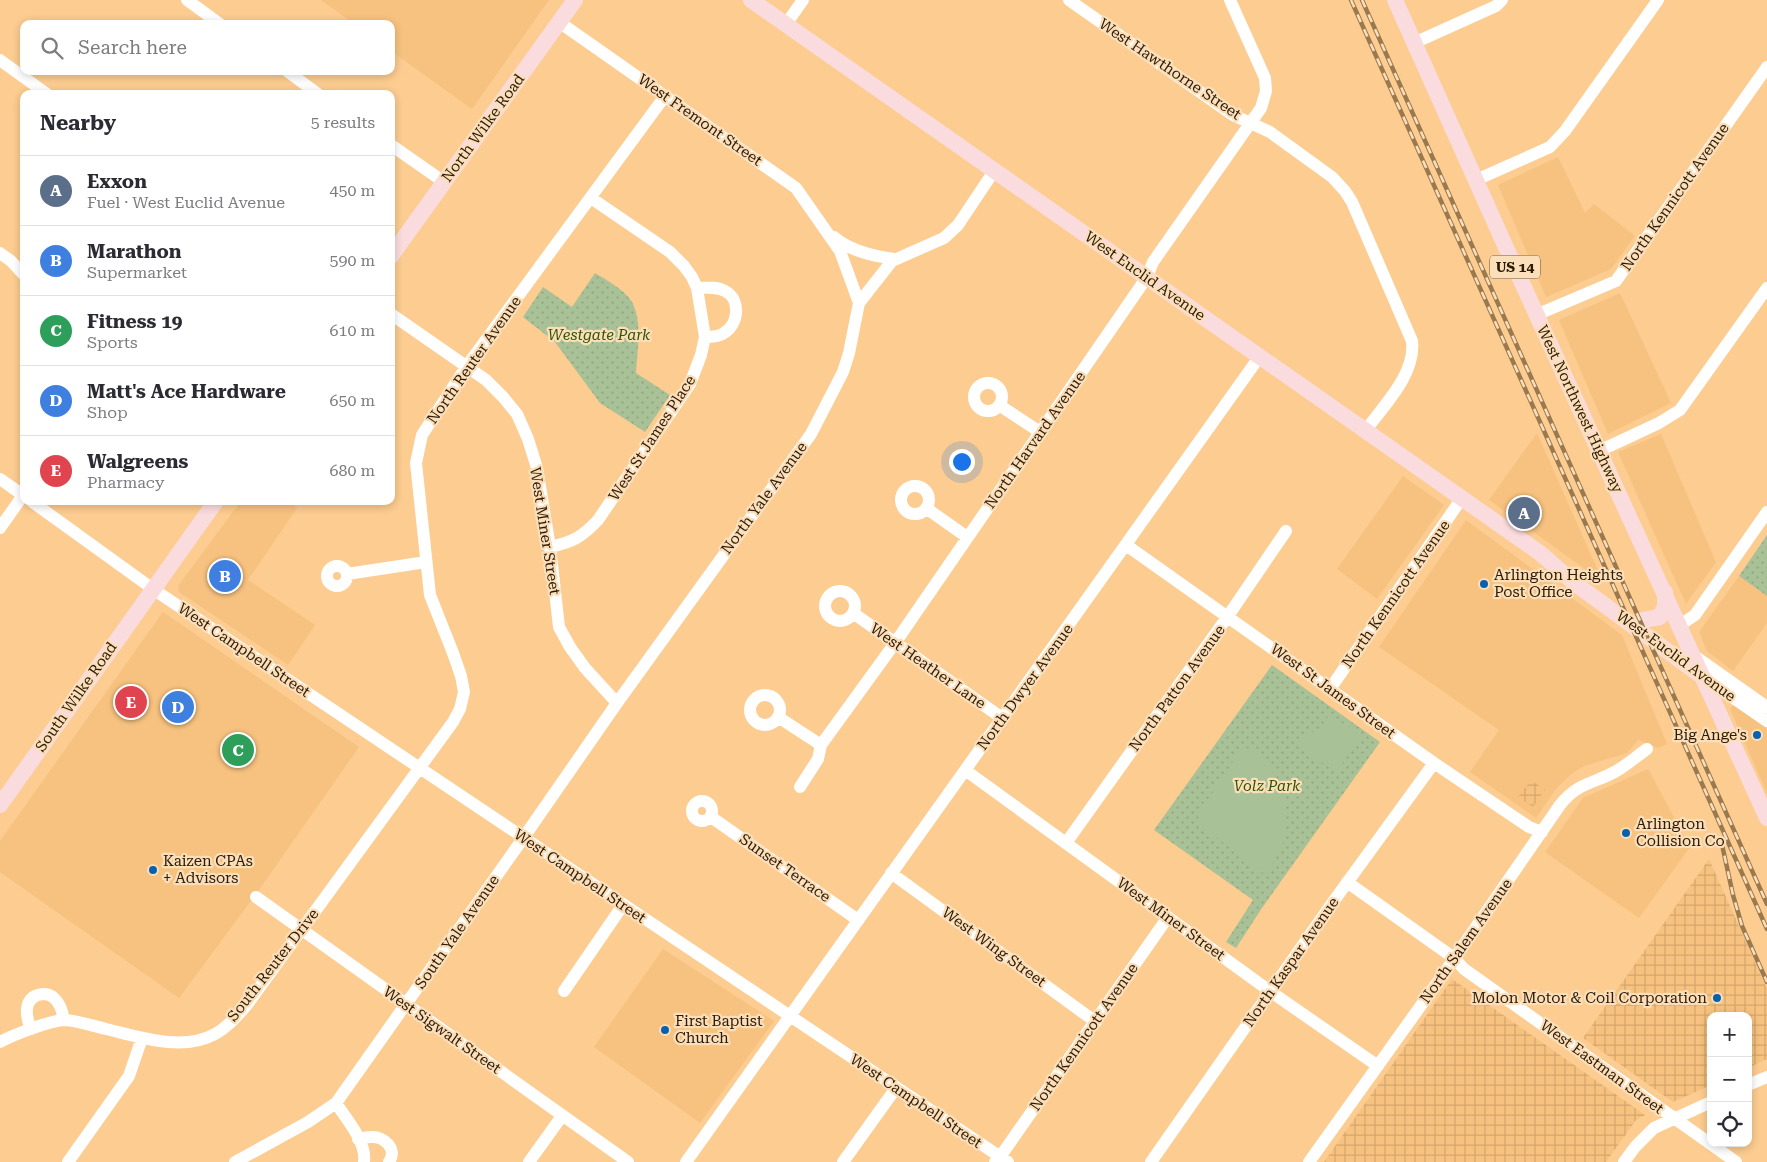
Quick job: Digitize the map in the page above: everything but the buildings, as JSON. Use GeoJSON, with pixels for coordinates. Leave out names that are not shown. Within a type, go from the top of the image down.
{"type":"FeatureCollection","features":[{"type":"Feature","properties":{"kind":"main road","name":"North Wilke Road"},"geometry":{"type":"LineString","coordinates":[[395,250],[574,0]]}},
{"type":"Feature","properties":{"kind":"main road","name":"West Euclid Avenue"},"geometry":{"type":"LineString","coordinates":[[751,0],[1462,498],[1540,552],[1572,570],[1692,655]]}},
{"type":"Feature","properties":{"kind":"main road","name":"West Northwest Highway"},"geometry":{"type":"LineString","coordinates":[[1395,0],[1536,315],[1767,818]]}},
{"type":"Feature","properties":{"kind":"main road"},"geometry":{"type":"LineString","coordinates":[[153,589],[213,505]]}},
{"type":"Feature","properties":{"kind":"main road","name":"West Euclid Avenue"},"geometry":{"type":"LineString","coordinates":[[1540,552],[1573,582],[1703,677]]}},
{"type":"Feature","properties":{"kind":"main road","name":"South Wilke Road"},"geometry":{"type":"LineString","coordinates":[[0,805],[153,589]]}},
{"type":"Feature","properties":{"kind":"main road"},"geometry":{"type":"LineString","coordinates":[[1643,620],[1660,617],[1665,606],[1664,592]]}},
{"type":"Feature","properties":{"kind":"street"},"geometry":{"type":"LineString","coordinates":[[187,0],[214,20]]}},
{"type":"Feature","properties":{"kind":"street"},"geometry":{"type":"LineString","coordinates":[[786,24],[803,0]]}},
{"type":"Feature","properties":{"kind":"street","name":"West Hawthorne Street"},"geometry":{"type":"LineString","coordinates":[[1069,0],[1233,115],[1277,137],[1332,177],[1345,191],[1352,202],[1412,341],[1413,349],[1407,373],[1366,430]]}},
{"type":"Feature","properties":{"kind":"street","name":"North Harvard Avenue"},"geometry":{"type":"LineString","coordinates":[[800,788],[818,759],[821,744],[895,643],[1147,277],[1153,262],[1261,108],[1266,91],[1265,78],[1230,0]]}},
{"type":"Feature","properties":{"kind":"street"},"geometry":{"type":"LineString","coordinates":[[1414,43],[1496,6],[1502,0]]}},
{"type":"Feature","properties":{"kind":"street"},"geometry":{"type":"LineString","coordinates":[[1476,180],[1550,147],[1565,131],[1658,0]]}},
{"type":"Feature","properties":{"kind":"street","name":"West Fremont Street"},"geometry":{"type":"LineString","coordinates":[[559,22],[796,188],[840,251],[859,303]]}},
{"type":"Feature","properties":{"kind":"street"},"geometry":{"type":"LineString","coordinates":[[0,60],[20,74]]}},
{"type":"Feature","properties":{"kind":"street","name":"North Kennicott Avenue"},"geometry":{"type":"LineString","coordinates":[[1536,315],[1616,281],[1767,67]]}},
{"type":"Feature","properties":{"kind":"street"},"geometry":{"type":"LineString","coordinates":[[21,75],[41,90]]}},
{"type":"Feature","properties":{"kind":"street"},"geometry":{"type":"LineString","coordinates":[[292,75],[311,90]]}},
{"type":"Feature","properties":{"kind":"street","name":"North Reuter Avenue"},"geometry":{"type":"LineString","coordinates":[[419,769],[453,722],[460,709],[464,692],[453,652],[430,595],[416,463],[422,435],[466,367],[592,198],[665,96]]}},
{"type":"Feature","properties":{"kind":"street"},"geometry":{"type":"LineString","coordinates":[[395,148],[444,182]]}},
{"type":"Feature","properties":{"kind":"street","name":"North Yale Avenue"},"geometry":{"type":"LineString","coordinates":[[524,837],[617,703],[811,434],[843,372],[849,353],[859,303],[894,259],[944,238],[958,225],[994,171]]}},
{"type":"Feature","properties":{"kind":"street","name":"West St James Place"},"geometry":{"type":"LineString","coordinates":[[550,547],[575,540],[585,534],[598,520],[690,384],[701,355],[705,337],[697,288],[684,266],[670,252],[592,198]]}},
{"type":"Feature","properties":{"kind":"street","name":"West Fremont Street"},"geometry":{"type":"LineString","coordinates":[[828,232],[840,242],[857,250],[878,257],[894,259]]}},
{"type":"Feature","properties":{"kind":"street"},"geometry":{"type":"LineString","coordinates":[[0,253],[20,271]]}},
{"type":"Feature","properties":{"kind":"street"},"geometry":{"type":"LineString","coordinates":[[697,288],[713,287],[724,290],[733,297],[736,306],[736,317],[725,333],[705,337]]}},
{"type":"Feature","properties":{"kind":"street"},"geometry":{"type":"LineString","coordinates":[[1599,451],[1659,423],[1680,410],[1767,288]]}},
{"type":"Feature","properties":{"kind":"street","name":"West Miner Street"},"geometry":{"type":"LineString","coordinates":[[395,317],[486,380],[517,414],[528,439],[537,468],[550,547],[559,627],[585,668],[617,703]]}},
{"type":"Feature","properties":{"kind":"street","name":"North Dwyer Avenue"},"geometry":{"type":"LineString","coordinates":[[686,1162],[1260,356]]}},
{"type":"Feature","properties":{"kind":"street"},"geometry":{"type":"LineString","coordinates":[[1000,405],[1040,432]]}},
{"type":"Feature","properties":{"kind":"street","name":"West Campbell Street"},"geometry":{"type":"LineString","coordinates":[[0,479],[20,493]]}},
{"type":"Feature","properties":{"kind":"street","name":"North Kennicott Avenue"},"geometry":{"type":"LineString","coordinates":[[1330,689],[1462,498]]}},
{"type":"Feature","properties":{"kind":"street"},"geometry":{"type":"LineString","coordinates":[[0,528],[20,503]]}},
{"type":"Feature","properties":{"kind":"street","name":"West Campbell Street"},"geometry":{"type":"LineString","coordinates":[[36,505],[153,589],[419,769],[524,837],[1001,1160]]}},
{"type":"Feature","properties":{"kind":"street"},"geometry":{"type":"LineString","coordinates":[[926,508],[967,538]]}},
{"type":"Feature","properties":{"kind":"street"},"geometry":{"type":"LineString","coordinates":[[1680,625],[1694,615],[1767,512]]}},
{"type":"Feature","properties":{"kind":"street","name":"North Patton Avenue"},"geometry":{"type":"LineString","coordinates":[[1066,843],[1228,616],[1286,531]]}},
{"type":"Feature","properties":{"kind":"street","name":"West St James Street"},"geometry":{"type":"LineString","coordinates":[[1126,545],[1497,807],[1529,827],[1542,832]]}},
{"type":"Feature","properties":{"kind":"street"},"geometry":{"type":"LineString","coordinates":[[348,574],[426,562]]}},
{"type":"Feature","properties":{"kind":"street","name":"West Heather Lane"},"geometry":{"type":"LineString","coordinates":[[853,613],[1002,718]]}},
{"type":"Feature","properties":{"kind":"street","name":"West Euclid Avenue"},"geometry":{"type":"LineString","coordinates":[[1692,655],[1767,707]]}},
{"type":"Feature","properties":{"kind":"street","name":"West Euclid Avenue"},"geometry":{"type":"LineString","coordinates":[[1703,677],[1767,721]]}},
{"type":"Feature","properties":{"kind":"street"},"geometry":{"type":"LineString","coordinates":[[778,717],[821,744]]}},
{"type":"Feature","properties":{"kind":"street","name":"North Salem Avenue"},"geometry":{"type":"LineString","coordinates":[[1309,1162],[1568,796],[1586,783],[1617,770],[1647,749]]}},
{"type":"Feature","properties":{"kind":"street","name":"North Kaspar Avenue"},"geometry":{"type":"LineString","coordinates":[[1151,1162],[1347,882],[1434,763]]}},
{"type":"Feature","properties":{"kind":"street","name":"South Reuter Drive"},"geometry":{"type":"LineString","coordinates":[[0,1042],[31,1029],[64,1020],[142,1038],[172,1042],[192,1041],[214,1035],[231,1023],[246,1006],[419,769]]}},
{"type":"Feature","properties":{"kind":"street","name":"West Miner Street"},"geometry":{"type":"LineString","coordinates":[[965,770],[1271,992],[1378,1066]]}},
{"type":"Feature","properties":{"kind":"street","name":"Sunset Terrace"},"geometry":{"type":"LineString","coordinates":[[711,816],[858,920]]}},
{"type":"Feature","properties":{"kind":"street","name":"South Yale Avenue"},"geometry":{"type":"LineString","coordinates":[[235,1162],[308,1122],[336,1103],[524,837]]}},
{"type":"Feature","properties":{"kind":"street","name":"West Wing Street"},"geometry":{"type":"LineString","coordinates":[[892,873],[1096,1022]]}},
{"type":"Feature","properties":{"kind":"street","name":"West Eastman Street"},"geometry":{"type":"LineString","coordinates":[[1347,882],[1454,958],[1464,969],[1736,1162]]}},
{"type":"Feature","properties":{"kind":"street","name":"West Sigwalt Street"},"geometry":{"type":"LineString","coordinates":[[256,897],[628,1162]]}},
{"type":"Feature","properties":{"kind":"street"},"geometry":{"type":"LineString","coordinates":[[564,991],[623,905]]}},
{"type":"Feature","properties":{"kind":"street","name":"North Kennicott Avenue"},"geometry":{"type":"LineString","coordinates":[[1001,1160],[1168,918]]}},
{"type":"Feature","properties":{"kind":"street"},"geometry":{"type":"LineString","coordinates":[[31,1029],[27,1020],[27,1005],[30,1000],[41,994],[48,994],[54,997],[61,1008],[64,1020]]}},
{"type":"Feature","properties":{"kind":"street"},"geometry":{"type":"LineString","coordinates":[[68,1162],[129,1076],[142,1038]]}},
{"type":"Feature","properties":{"kind":"street"},"geometry":{"type":"LineString","coordinates":[[1752,1084],[1767,1077]]}},
{"type":"Feature","properties":{"kind":"street"},"geometry":{"type":"LineString","coordinates":[[843,1162],[896,1088]]}},
{"type":"Feature","properties":{"kind":"street"},"geometry":{"type":"LineString","coordinates":[[336,1103],[358,1139],[365,1157],[364,1162]]}},
{"type":"Feature","properties":{"kind":"street"},"geometry":{"type":"LineString","coordinates":[[1624,1162],[1643,1138],[1654,1128],[1707,1104]]}},
{"type":"Feature","properties":{"kind":"street"},"geometry":{"type":"LineString","coordinates":[[530,1162],[562,1116]]}},
{"type":"Feature","properties":{"kind":"street"},"geometry":{"type":"LineString","coordinates":[[358,1139],[373,1136],[385,1140],[392,1149],[392,1158],[389,1162]]}},
{"type":"Feature","properties":{"kind":"shaded area"},"geometry":{"type":"Polygon","coordinates":[[[321,0],[549,0],[472,109],[395,54],[395,20],[348,20],[321,0]]]}},
{"type":"Feature","properties":{"kind":"shaded area"},"geometry":{"type":"Polygon","coordinates":[[[1558,157],[1585,213],[1594,204],[1635,236],[1611,269],[1546,297],[1498,185],[1558,157]]]}},
{"type":"Feature","properties":{"kind":"shaded area"},"geometry":{"type":"Polygon","coordinates":[[[1620,293],[1671,403],[1608,434],[1559,320],[1620,293]]]}},
{"type":"Feature","properties":{"kind":"shaded area"},"geometry":{"type":"Polygon","coordinates":[[[1537,433],[1603,582],[1489,500],[1537,433]]]}},
{"type":"Feature","properties":{"kind":"shaded area"},"geometry":{"type":"Polygon","coordinates":[[[1661,434],[1716,562],[1686,604],[1618,452],[1661,434]]]}},
{"type":"Feature","properties":{"kind":"shaded area"},"geometry":{"type":"Polygon","coordinates":[[[1403,476],[1444,505],[1377,599],[1337,569],[1403,476]]]}},
{"type":"Feature","properties":{"kind":"shaded area"},"geometry":{"type":"Polygon","coordinates":[[[238,505],[293,505],[297,508],[248,580],[315,625],[288,665],[179,592],[178,586],[238,505]]]}},
{"type":"Feature","properties":{"kind":"shaded area"},"geometry":{"type":"Polygon","coordinates":[[[1466,520],[1622,635],[1667,744],[1658,748],[1638,740],[1627,753],[1584,766],[1571,774],[1556,789],[1536,818],[1470,772],[1499,730],[1379,647],[1466,520]]]}},
{"type":"Feature","properties":{"kind":"shaded area"},"geometry":{"type":"Polygon","coordinates":[[[1739,576],[1767,596],[1767,623],[1733,671],[1707,651],[1699,632],[1739,576]]]}},
{"type":"Feature","properties":{"kind":"shaded area"},"geometry":{"type":"Polygon","coordinates":[[[163,612],[359,747],[261,887],[179,998],[0,872],[0,841],[163,612]]]}},
{"type":"Feature","properties":{"kind":"shaded area"},"geometry":{"type":"Polygon","coordinates":[[[1733,705],[1767,729],[1767,793],[1730,709],[1733,705]]]}},
{"type":"Feature","properties":{"kind":"shaded area"},"geometry":{"type":"Polygon","coordinates":[[[1648,769],[1690,847],[1639,918],[1545,852],[1583,798],[1648,769]]]}},
{"type":"Feature","properties":{"kind":"shaded area"},"geometry":{"type":"Polygon","coordinates":[[[1531,780],[1545,790],[1533,807],[1518,797],[1531,780]]]}},
{"type":"Feature","properties":{"kind":"shaded area"},"geometry":{"type":"Polygon","coordinates":[[[1709,859],[1767,989],[1767,1059],[1752,1066],[1752,1012],[1707,1012],[1707,1087],[1673,1102],[1583,1038],[1709,859]]]}},
{"type":"Feature","properties":{"kind":"shaded area"},"geometry":{"type":"Polygon","coordinates":[[[663,949],[774,1021],[700,1123],[594,1047],[663,949]]]}},
{"type":"Feature","properties":{"kind":"shaded area"},"geometry":{"type":"Polygon","coordinates":[[[1452,979],[1645,1115],[1636,1120],[1606,1162],[1324,1162],[1452,979]]]}},
{"type":"Feature","properties":{"kind":"green space","name":"Westgate Park"},"geometry":{"type":"Polygon","coordinates":[[[595,273],[615,286],[632,302],[638,328],[636,373],[670,395],[645,432],[600,403],[555,342],[523,317],[543,287],[572,307],[595,273]]]}},
{"type":"Feature","properties":{"kind":"green space"},"geometry":{"type":"Polygon","coordinates":[[[1767,535],[1767,596],[1739,576],[1767,535]]]}},
{"type":"Feature","properties":{"kind":"green space","name":"Volz Park"},"geometry":{"type":"Polygon","coordinates":[[[1272,665],[1380,742],[1262,908],[1236,948],[1226,942],[1253,900],[1154,830],[1272,665]]]}},
{"type":"Feature","properties":{"kind":"green space"},"geometry":{"type":"Polygon","coordinates":[[[1330,714],[1362,737],[1336,772],[1304,750],[1301,744],[1303,734],[1309,731],[1316,733],[1330,714]]]}},
{"type":"Feature","properties":{"kind":"green space"},"geometry":{"type":"Polygon","coordinates":[[[1243,746],[1263,757],[1276,776],[1286,804],[1286,836],[1267,876],[1200,825],[1198,815],[1243,746]]]}},
{"type":"Feature","properties":{"kind":"railway"},"geometry":{"type":"LineString","coordinates":[[1351,0],[1767,929]]}},
{"type":"Feature","properties":{"kind":"railway"},"geometry":{"type":"LineString","coordinates":[[1362,0],[1767,904]]}},
{"type":"Feature","properties":{"kind":"railway"},"geometry":{"type":"LineString","coordinates":[[1721,840],[1742,926],[1767,982]]}},
{"type":"Feature","properties":{"kind":"place","name":"Exxon"},"geometry":{"type":"Point","coordinates":[1524,513]}},
{"type":"Feature","properties":{"kind":"place","name":"Marathon"},"geometry":{"type":"Point","coordinates":[225,576]}},
{"type":"Feature","properties":{"kind":"place","name":"Arlington Heights Post Office"},"geometry":{"type":"Point","coordinates":[1484,584]}},
{"type":"Feature","properties":{"kind":"place","name":"Walgreens"},"geometry":{"type":"Point","coordinates":[131,702]}},
{"type":"Feature","properties":{"kind":"place","name":"Matt's Ace Hardware"},"geometry":{"type":"Point","coordinates":[178,707]}},
{"type":"Feature","properties":{"kind":"place","name":"Big Ange's"},"geometry":{"type":"Point","coordinates":[1757,735]}},
{"type":"Feature","properties":{"kind":"place","name":"Fitness 19"},"geometry":{"type":"Point","coordinates":[238,750]}},
{"type":"Feature","properties":{"kind":"place","name":"Arlington Collision Co"},"geometry":{"type":"Point","coordinates":[1626,833]}},
{"type":"Feature","properties":{"kind":"place","name":"Kaizen CPAs + Advisors"},"geometry":{"type":"Point","coordinates":[153,870]}},
{"type":"Feature","properties":{"kind":"place","name":"Molon Motor & Coil Corporation"},"geometry":{"type":"Point","coordinates":[1717,998]}},
{"type":"Feature","properties":{"kind":"place","name":"First Baptist Church"},"geometry":{"type":"Point","coordinates":[665,1030]}}]}
